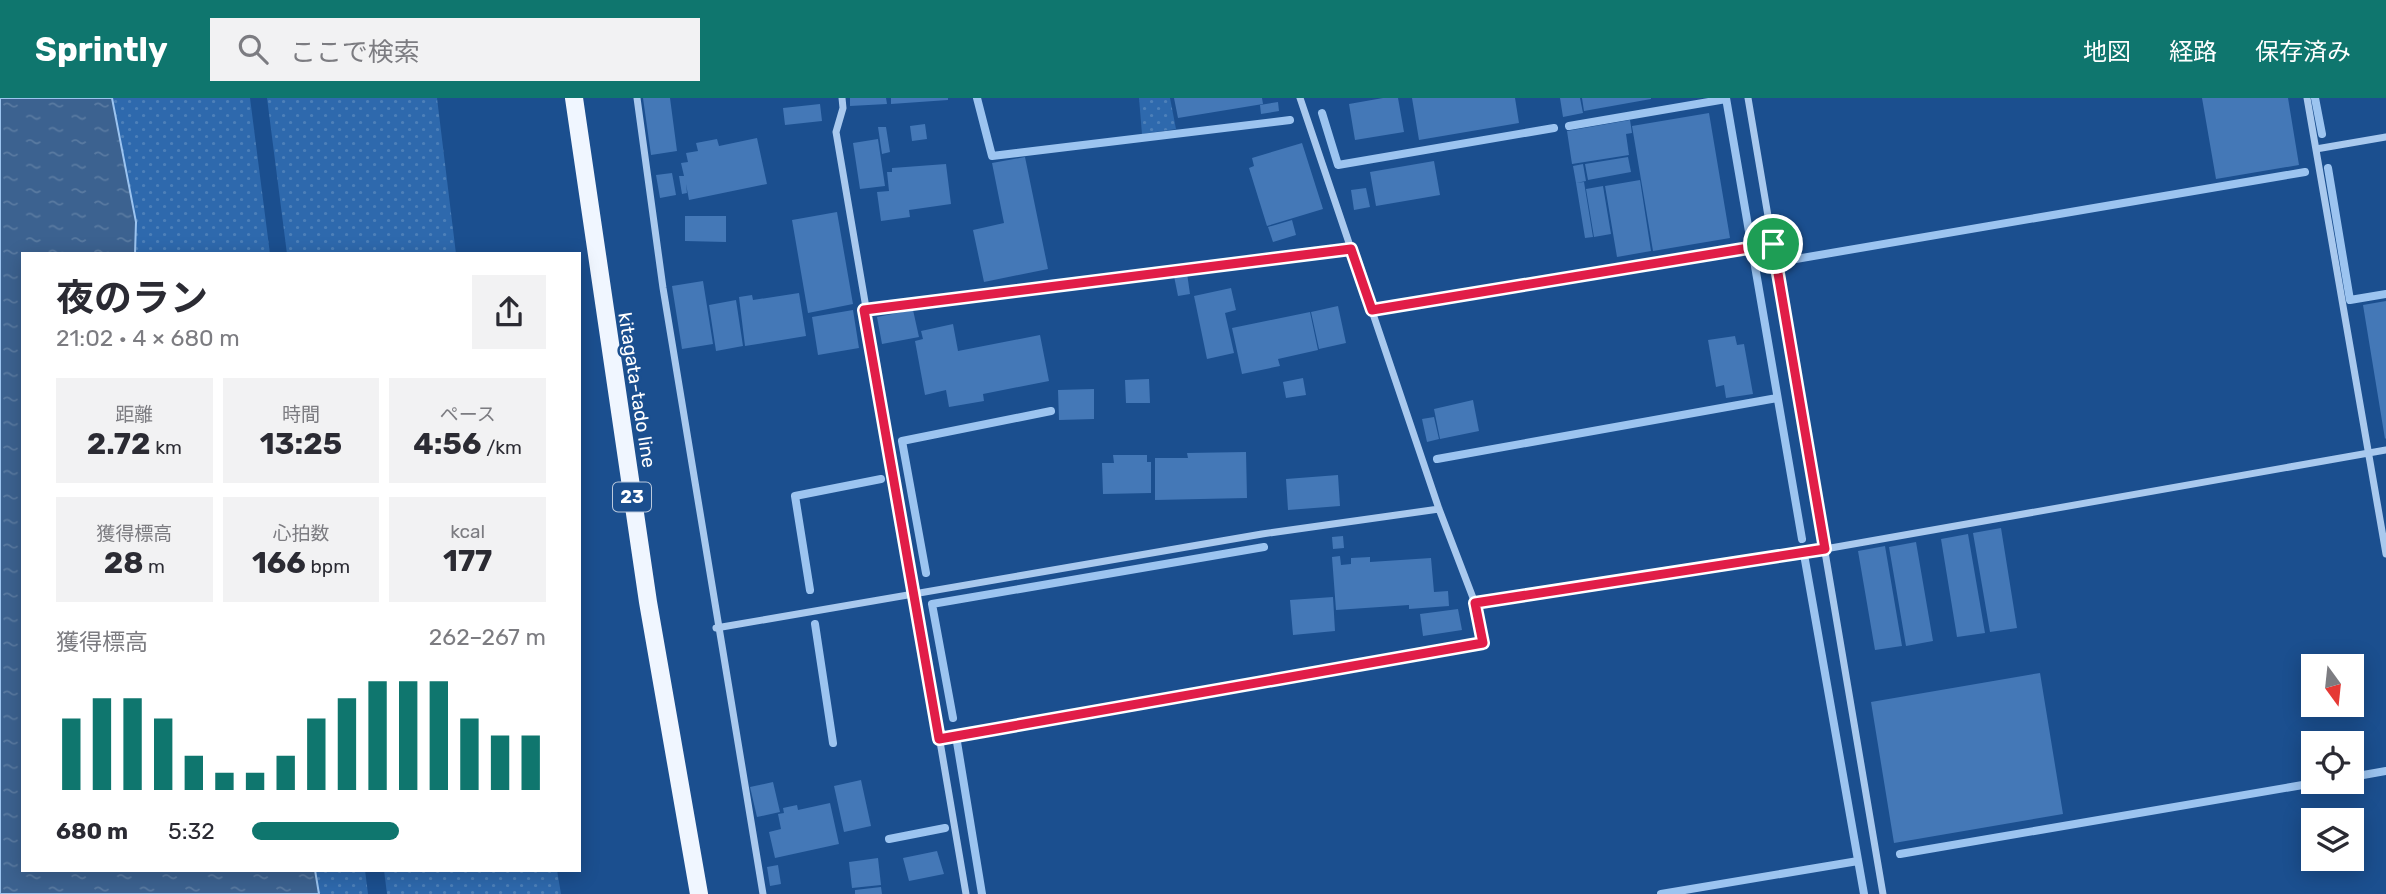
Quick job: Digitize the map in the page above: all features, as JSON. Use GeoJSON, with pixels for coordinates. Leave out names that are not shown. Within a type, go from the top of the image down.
{"type":"FeatureCollection","features":[{"type":"Feature","properties":{"kind":"main road","name":"kitagata-tado line"},"geometry":{"type":"LineString","coordinates":[[573,98],[648,602],[699,894]]}},
{"type":"Feature","properties":{"kind":"street"},"geometry":{"type":"LineString","coordinates":[[637,98],[663,288],[716,628],[763,894]]}},
{"type":"Feature","properties":{"kind":"street"},"geometry":{"type":"LineString","coordinates":[[842,98],[843,108],[836,132],[864,310],[966,894]]}},
{"type":"Feature","properties":{"kind":"street"},"geometry":{"type":"LineString","coordinates":[[939,739],[1483,643],[1475,603],[1439,509],[1300,98]]}},
{"type":"Feature","properties":{"kind":"street"},"geometry":{"type":"LineString","coordinates":[[1748,98],[1769,245],[1825,549],[1883,894]]}},
{"type":"Feature","properties":{"kind":"street"},"geometry":{"type":"LineString","coordinates":[[2307,98],[2371,453],[2386,554]]}},
{"type":"Feature","properties":{"kind":"street"},"geometry":{"type":"LineString","coordinates":[[2316,149],[2386,137]]}},
{"type":"Feature","properties":{"kind":"street"},"geometry":{"type":"LineString","coordinates":[[1372,310],[1769,245]]}},
{"type":"Feature","properties":{"kind":"street"},"geometry":{"type":"LineString","coordinates":[[864,310],[1351,249]]}},
{"type":"Feature","properties":{"kind":"street"},"geometry":{"type":"LineString","coordinates":[[1475,603],[1825,549],[2386,450]]}},
{"type":"Feature","properties":{"kind":"street"},"geometry":{"type":"LineString","coordinates":[[716,628],[1262,534],[1439,509]]}},
{"type":"Feature","properties":{"kind":"shaded area"},"geometry":{"type":"Polygon","coordinates":[[[112,98],[250,98],[270,252],[135,252],[136,222],[112,98]]]}},
{"type":"Feature","properties":{"kind":"shaded area"},"geometry":{"type":"Polygon","coordinates":[[[267,98],[437,98],[456,252],[287,252],[267,98]]]}},
{"type":"Feature","properties":{"kind":"shaded area"},"geometry":{"type":"Polygon","coordinates":[[[1139,98],[1170,98],[1176,129],[1142,134],[1139,98]]]}},
{"type":"Feature","properties":{"kind":"shaded area"},"geometry":{"type":"Polygon","coordinates":[[[315,872],[365,872],[368,894],[319,894],[315,872]]]}},
{"type":"Feature","properties":{"kind":"shaded area"},"geometry":{"type":"Polygon","coordinates":[[[384,872],[557,872],[561,894],[387,894],[384,872]]]}},
{"type":"Feature","properties":{"kind":"water"},"geometry":{"type":"Polygon","coordinates":[[[0,98],[112,98],[136,222],[135,252],[21,252],[21,872],[315,872],[319,894],[0,894],[0,98]]]}},
{"type":"Feature","properties":{"kind":"building"},"geometry":{"type":"Polygon","coordinates":[[[643,98],[670,98],[677,151],[651,155],[643,98]]]}},
{"type":"Feature","properties":{"kind":"building"},"geometry":{"type":"Polygon","coordinates":[[[850,98],[886,98],[887,104],[850,106],[850,98]]]}},
{"type":"Feature","properties":{"kind":"building"},"geometry":{"type":"Polygon","coordinates":[[[891,98],[948,98],[948,100],[891,104],[891,98]]]}},
{"type":"Feature","properties":{"kind":"building"},"geometry":{"type":"Polygon","coordinates":[[[1174,98],[1262,98],[1263,104],[1178,118],[1174,98]]]}},
{"type":"Feature","properties":{"kind":"building"},"geometry":{"type":"Polygon","coordinates":[[[1398,98],[1404,132],[1355,140],[1349,104],[1398,98]]]}},
{"type":"Feature","properties":{"kind":"building"},"geometry":{"type":"Polygon","coordinates":[[[1412,98],[1515,98],[1519,123],[1419,140],[1412,98]]]}},
{"type":"Feature","properties":{"kind":"building"},"geometry":{"type":"Polygon","coordinates":[[[1560,98],[1580,98],[1583,113],[1563,117],[1560,98]]]}},
{"type":"Feature","properties":{"kind":"building"},"geometry":{"type":"Polygon","coordinates":[[[1582,98],[1651,98],[1651,99],[1584,111],[1582,98]]]}},
{"type":"Feature","properties":{"kind":"building"},"geometry":{"type":"Polygon","coordinates":[[[2202,98],[2288,98],[2299,165],[2216,179],[2202,98]]]}},
{"type":"Feature","properties":{"kind":"building"},"geometry":{"type":"Polygon","coordinates":[[[1278,102],[1279,111],[1261,114],[1260,105],[1278,102]]]}},
{"type":"Feature","properties":{"kind":"building"},"geometry":{"type":"Polygon","coordinates":[[[820,104],[822,121],[785,125],[783,108],[820,104]]]}},
{"type":"Feature","properties":{"kind":"building"},"geometry":{"type":"Polygon","coordinates":[[[1709,113],[1730,238],[1653,251],[1632,126],[1709,113]]]}},
{"type":"Feature","properties":{"kind":"building"},"geometry":{"type":"Polygon","coordinates":[[[1630,120],[1632,133],[1626,134],[1629,155],[1572,164],[1567,131],[1630,120]]]}},
{"type":"Feature","properties":{"kind":"building"},"geometry":{"type":"Polygon","coordinates":[[[925,124],[927,139],[912,141],[910,126],[925,124]]]}},
{"type":"Feature","properties":{"kind":"building"},"geometry":{"type":"Polygon","coordinates":[[[878,127],[886,127],[890,152],[882,154],[878,127]]]}},
{"type":"Feature","properties":{"kind":"building"},"geometry":{"type":"Polygon","coordinates":[[[757,138],[767,184],[689,200],[686,184],[687,193],[682,194],[679,176],[684,176],[681,163],[688,162],[686,153],[698,151],[696,143],[717,139],[719,146],[757,138]]]}},
{"type":"Feature","properties":{"kind":"building"},"geometry":{"type":"Polygon","coordinates":[[[878,139],[885,186],[860,189],[853,143],[878,139]]]}},
{"type":"Feature","properties":{"kind":"building"},"geometry":{"type":"Polygon","coordinates":[[[1302,143],[1323,209],[1267,226],[1249,168],[1254,166],[1252,158],[1302,143]]]}},
{"type":"Feature","properties":{"kind":"building"},"geometry":{"type":"Polygon","coordinates":[[[1025,157],[1048,269],[984,282],[973,230],[1004,223],[992,163],[1025,157]]]}},
{"type":"Feature","properties":{"kind":"building"},"geometry":{"type":"Polygon","coordinates":[[[1628,157],[1631,172],[1588,180],[1585,164],[1628,157]]]}},
{"type":"Feature","properties":{"kind":"building"},"geometry":{"type":"Polygon","coordinates":[[[1434,161],[1440,195],[1376,206],[1370,172],[1434,161]]]}},
{"type":"Feature","properties":{"kind":"building"},"geometry":{"type":"Polygon","coordinates":[[[946,164],[951,204],[909,210],[910,217],[881,221],[877,192],[889,191],[887,172],[892,172],[892,168],[946,164]]]}},
{"type":"Feature","properties":{"kind":"building"},"geometry":{"type":"Polygon","coordinates":[[[1583,164],[1586,181],[1576,183],[1573,166],[1583,164]]]}},
{"type":"Feature","properties":{"kind":"building"},"geometry":{"type":"Polygon","coordinates":[[[672,173],[676,195],[660,198],[656,175],[672,173]]]}},
{"type":"Feature","properties":{"kind":"building"},"geometry":{"type":"Polygon","coordinates":[[[1640,180],[1651,251],[1617,257],[1605,186],[1640,180]]]}},
{"type":"Feature","properties":{"kind":"building"},"geometry":{"type":"Polygon","coordinates":[[[1584,182],[1593,237],[1585,238],[1576,183],[1584,182]]]}},
{"type":"Feature","properties":{"kind":"building"},"geometry":{"type":"Polygon","coordinates":[[[1603,186],[1611,234],[1594,237],[1586,189],[1603,186]]]}},
{"type":"Feature","properties":{"kind":"building"},"geometry":{"type":"Polygon","coordinates":[[[1366,188],[1370,207],[1354,210],[1351,190],[1366,188]]]}},
{"type":"Feature","properties":{"kind":"building"},"geometry":{"type":"Polygon","coordinates":[[[837,212],[853,304],[808,313],[792,220],[837,212]]]}},
{"type":"Feature","properties":{"kind":"building"},"geometry":{"type":"Polygon","coordinates":[[[685,216],[726,216],[726,242],[685,241],[685,216]]]}},
{"type":"Feature","properties":{"kind":"building"},"geometry":{"type":"Polygon","coordinates":[[[1292,220],[1296,235],[1273,242],[1268,227],[1292,220]]]}},
{"type":"Feature","properties":{"kind":"building"},"geometry":{"type":"Polygon","coordinates":[[[1187,273],[1190,294],[1178,296],[1174,276],[1187,273]]]}},
{"type":"Feature","properties":{"kind":"building"},"geometry":{"type":"Polygon","coordinates":[[[703,281],[713,344],[682,349],[672,286],[703,281]]]}},
{"type":"Feature","properties":{"kind":"building"},"geometry":{"type":"Polygon","coordinates":[[[1231,288],[1236,310],[1225,313],[1234,353],[1207,359],[1194,296],[1231,288]]]}},
{"type":"Feature","properties":{"kind":"building"},"geometry":{"type":"Polygon","coordinates":[[[799,293],[806,336],[745,346],[739,297],[752,295],[753,300],[799,293]]]}},
{"type":"Feature","properties":{"kind":"building"},"geometry":{"type":"Polygon","coordinates":[[[736,300],[743,346],[716,351],[709,305],[736,300]]]}},
{"type":"Feature","properties":{"kind":"building"},"geometry":{"type":"Polygon","coordinates":[[[2386,301],[2386,438],[2385,439],[2363,305],[2386,301]]]}},
{"type":"Feature","properties":{"kind":"building"},"geometry":{"type":"Polygon","coordinates":[[[1338,306],[1346,343],[1319,349],[1311,312],[1338,306]]]}},
{"type":"Feature","properties":{"kind":"building"},"geometry":{"type":"Polygon","coordinates":[[[853,310],[859,348],[818,355],[812,317],[853,310]]]}},
{"type":"Feature","properties":{"kind":"building"},"geometry":{"type":"Polygon","coordinates":[[[913,310],[919,337],[882,344],[877,317],[913,310]]]}},
{"type":"Feature","properties":{"kind":"building"},"geometry":{"type":"Polygon","coordinates":[[[1310,312],[1318,350],[1278,359],[1280,366],[1242,374],[1232,328],[1310,312]]]}},
{"type":"Feature","properties":{"kind":"building"},"geometry":{"type":"Polygon","coordinates":[[[953,324],[958,351],[1040,335],[1049,381],[983,394],[984,401],[949,407],[946,390],[925,395],[915,341],[923,339],[921,331],[953,324]]]}},
{"type":"Feature","properties":{"kind":"building"},"geometry":{"type":"Polygon","coordinates":[[[1735,336],[1737,345],[1744,344],[1753,394],[1726,398],[1724,385],[1716,387],[1708,340],[1735,336]]]}},
{"type":"Feature","properties":{"kind":"building"},"geometry":{"type":"Polygon","coordinates":[[[1303,378],[1306,395],[1286,398],[1283,382],[1303,378]]]}},
{"type":"Feature","properties":{"kind":"building"},"geometry":{"type":"Polygon","coordinates":[[[1149,379],[1150,403],[1126,403],[1125,380],[1149,379]]]}},
{"type":"Feature","properties":{"kind":"building"},"geometry":{"type":"Polygon","coordinates":[[[1094,389],[1094,419],[1059,420],[1058,390],[1094,389]]]}},
{"type":"Feature","properties":{"kind":"building"},"geometry":{"type":"Polygon","coordinates":[[[1473,400],[1479,431],[1440,439],[1434,409],[1473,400]]]}},
{"type":"Feature","properties":{"kind":"building"},"geometry":{"type":"Polygon","coordinates":[[[1434,417],[1439,439],[1427,442],[1422,419],[1434,417]]]}},
{"type":"Feature","properties":{"kind":"building"},"geometry":{"type":"Polygon","coordinates":[[[1246,452],[1247,498],[1155,500],[1155,458],[1188,458],[1187,453],[1246,452]]]}},
{"type":"Feature","properties":{"kind":"building"},"geometry":{"type":"Polygon","coordinates":[[[1113,455],[1147,455],[1147,462],[1151,462],[1151,493],[1103,494],[1102,463],[1114,463],[1113,455]]]}},
{"type":"Feature","properties":{"kind":"building"},"geometry":{"type":"Polygon","coordinates":[[[1338,475],[1340,506],[1288,510],[1286,479],[1338,475]]]}},
{"type":"Feature","properties":{"kind":"building"},"geometry":{"type":"Polygon","coordinates":[[[2001,528],[2017,628],[1990,632],[1973,533],[2001,528]]]}},
{"type":"Feature","properties":{"kind":"building"},"geometry":{"type":"Polygon","coordinates":[[[1968,534],[1985,633],[1957,637],[1941,539],[1968,534]]]}},
{"type":"Feature","properties":{"kind":"building"},"geometry":{"type":"Polygon","coordinates":[[[1343,536],[1344,548],[1333,549],[1332,537],[1343,536]]]}},
{"type":"Feature","properties":{"kind":"building"},"geometry":{"type":"Polygon","coordinates":[[[1916,542],[1933,641],[1906,646],[1889,547],[1916,542]]]}},
{"type":"Feature","properties":{"kind":"building"},"geometry":{"type":"Polygon","coordinates":[[[1885,546],[1902,646],[1875,650],[1858,551],[1885,546]]]}},
{"type":"Feature","properties":{"kind":"building"},"geometry":{"type":"Polygon","coordinates":[[[1340,556],[1341,565],[1351,564],[1351,558],[1370,557],[1370,562],[1431,558],[1434,592],[1448,591],[1449,606],[1409,609],[1409,605],[1336,610],[1332,557],[1340,556]]]}},
{"type":"Feature","properties":{"kind":"building"},"geometry":{"type":"Polygon","coordinates":[[[1333,597],[1335,631],[1293,635],[1290,600],[1333,597]]]}},
{"type":"Feature","properties":{"kind":"building"},"geometry":{"type":"Polygon","coordinates":[[[1458,609],[1462,630],[1423,636],[1420,614],[1458,609]]]}},
{"type":"Feature","properties":{"kind":"building"},"geometry":{"type":"Polygon","coordinates":[[[2040,673],[2063,814],[1894,843],[1871,702],[2040,673]]]}},
{"type":"Feature","properties":{"kind":"building"},"geometry":{"type":"Polygon","coordinates":[[[861,780],[871,826],[844,832],[834,786],[861,780]]]}},
{"type":"Feature","properties":{"kind":"building"},"geometry":{"type":"Polygon","coordinates":[[[773,782],[780,812],[757,817],[750,787],[773,782]]]}},
{"type":"Feature","properties":{"kind":"building"},"geometry":{"type":"Polygon","coordinates":[[[830,803],[839,844],[775,858],[769,832],[781,829],[778,814],[784,813],[783,808],[797,805],[798,810],[830,803]]]}},
{"type":"Feature","properties":{"kind":"building"},"geometry":{"type":"Polygon","coordinates":[[[937,851],[944,874],[909,881],[903,858],[937,851]]]}},
{"type":"Feature","properties":{"kind":"building"},"geometry":{"type":"Polygon","coordinates":[[[878,858],[881,885],[852,888],[849,862],[878,858]]]}},
{"type":"Feature","properties":{"kind":"building"},"geometry":{"type":"Polygon","coordinates":[[[778,865],[781,884],[770,886],[767,867],[778,865]]]}},
{"type":"Feature","properties":{"kind":"building"},"geometry":{"type":"Polygon","coordinates":[[[881,887],[882,894],[855,894],[855,890],[881,887]]]}},
{"type":"Feature","properties":{"kind":"waterway"},"geometry":{"type":"LineString","coordinates":[[977,98],[992,156],[1290,120]]}},
{"type":"Feature","properties":{"kind":"waterway"},"geometry":{"type":"LineString","coordinates":[[1726,98],[1802,539]]}},
{"type":"Feature","properties":{"kind":"waterway"},"geometry":{"type":"LineString","coordinates":[[2315,98],[2322,134]]}},
{"type":"Feature","properties":{"kind":"waterway"},"geometry":{"type":"LineString","coordinates":[[1569,126],[1726,99]]}},
{"type":"Feature","properties":{"kind":"waterway"},"geometry":{"type":"LineString","coordinates":[[1322,113],[1338,165],[1554,128]]}},
{"type":"Feature","properties":{"kind":"waterway"},"geometry":{"type":"LineString","coordinates":[[2328,168],[2350,300],[2386,294]]}},
{"type":"Feature","properties":{"kind":"waterway"},"geometry":{"type":"LineString","coordinates":[[1790,260],[2305,172]]}},
{"type":"Feature","properties":{"kind":"waterway"},"geometry":{"type":"LineString","coordinates":[[1437,459],[1777,398]]}},
{"type":"Feature","properties":{"kind":"waterway"},"geometry":{"type":"LineString","coordinates":[[926,573],[902,441],[1051,411]]}},
{"type":"Feature","properties":{"kind":"waterway"},"geometry":{"type":"LineString","coordinates":[[810,590],[795,496],[881,479]]}},
{"type":"Feature","properties":{"kind":"waterway"},"geometry":{"type":"LineString","coordinates":[[953,718],[932,604],[1264,547]]}},
{"type":"Feature","properties":{"kind":"waterway"},"geometry":{"type":"LineString","coordinates":[[1805,560],[1864,894]]}},
{"type":"Feature","properties":{"kind":"waterway"},"geometry":{"type":"LineString","coordinates":[[815,624],[833,743]]}},
{"type":"Feature","properties":{"kind":"waterway"},"geometry":{"type":"LineString","coordinates":[[957,742],[982,894]]}},
{"type":"Feature","properties":{"kind":"waterway"},"geometry":{"type":"LineString","coordinates":[[2364,775],[2386,771]]}},
{"type":"Feature","properties":{"kind":"waterway"},"geometry":{"type":"LineString","coordinates":[[1900,854],[2301,785]]}},
{"type":"Feature","properties":{"kind":"waterway"},"geometry":{"type":"LineString","coordinates":[[889,839],[945,828]]}},
{"type":"Feature","properties":{"kind":"waterway"},"geometry":{"type":"LineString","coordinates":[[1661,894],[1858,861]]}},
{"type":"Feature","properties":{"kind":"route"},"geometry":{"type":"LineString","coordinates":[[1773,244],[1825,549],[1475,603],[1483,643],[939,739],[864,310],[1351,249],[1372,310],[1773,244]]}}]}
